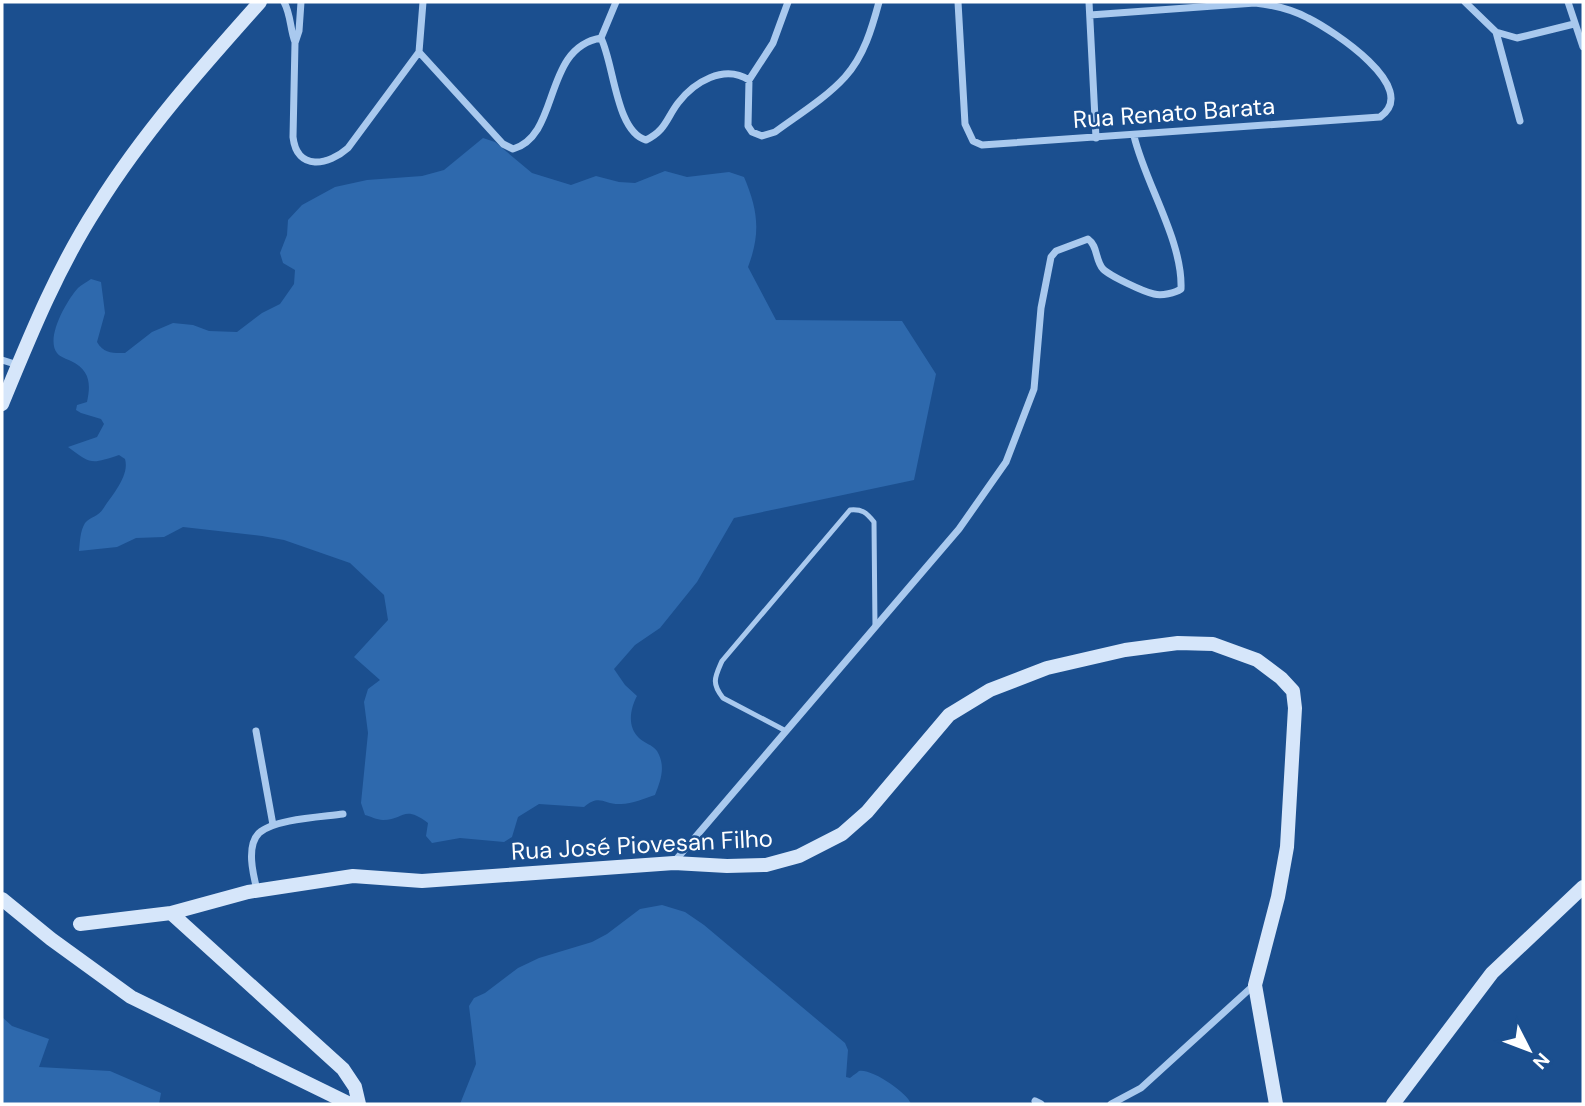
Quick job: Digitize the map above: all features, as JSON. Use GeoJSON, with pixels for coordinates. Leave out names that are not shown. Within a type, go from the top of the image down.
{"type":"FeatureCollection","features":[{"type":"Feature","properties":{"kind":"street"},"geometry":{"type":"LineString","coordinates":[[2,404],[45,299],[96,207],[151,129],[260,2]]}},
{"type":"Feature","properties":{"kind":"street"},"geometry":{"type":"LineString","coordinates":[[284,2],[289,11],[295,43]]}},
{"type":"Feature","properties":{"kind":"street"},"geometry":{"type":"LineString","coordinates":[[301,2],[299,31],[295,43],[294,145],[306,159],[327,163],[348,148],[419,52],[423,2]]}},
{"type":"Feature","properties":{"kind":"street"},"geometry":{"type":"LineString","coordinates":[[601,38],[616,2]]}},
{"type":"Feature","properties":{"kind":"street"},"geometry":{"type":"LineString","coordinates":[[788,2],[773,43],[749,80],[748,126],[752,132],[762,136],[775,132],[845,77],[871,30],[878,2]]}},
{"type":"Feature","properties":{"kind":"street","name":"Rua Renato Barata"},"geometry":{"type":"LineString","coordinates":[[958,2],[965,124],[973,141],[982,145],[1380,117],[1388,112],[1391,91],[1383,77],[1364,57],[1334,33],[1306,17],[1279,6],[1255,4],[1158,6]]}},
{"type":"Feature","properties":{"kind":"street"},"geometry":{"type":"LineString","coordinates":[[1089,2],[1096,138]]}},
{"type":"Feature","properties":{"kind":"street"},"geometry":{"type":"LineString","coordinates":[[1465,2],[1496,32],[1517,38],[1574,24]]}},
{"type":"Feature","properties":{"kind":"street"},"geometry":{"type":"LineString","coordinates":[[1568,2],[1583,47]]}},
{"type":"Feature","properties":{"kind":"street"},"geometry":{"type":"LineString","coordinates":[[1090,15],[1158,6]]}},
{"type":"Feature","properties":{"kind":"street"},"geometry":{"type":"LineString","coordinates":[[1496,32],[1520,121]]}},
{"type":"Feature","properties":{"kind":"street"},"geometry":{"type":"LineString","coordinates":[[419,52],[503,144],[513,149],[523,146],[533,137],[562,68],[575,50],[589,40],[601,38]]}},
{"type":"Feature","properties":{"kind":"street"},"geometry":{"type":"LineString","coordinates":[[601,38],[608,51],[618,97],[629,129],[637,137],[646,140],[664,127],[678,103],[698,83],[721,74],[740,74],[749,80]]}},
{"type":"Feature","properties":{"kind":"street"},"geometry":{"type":"LineString","coordinates":[[674,863],[959,529],[1006,462],[1034,389],[1041,308],[1051,257],[1056,251],[1088,239],[1094,244],[1100,265],[1111,275],[1153,294],[1178,292],[1181,289],[1170,232],[1138,155],[1133,136]]}},
{"type":"Feature","properties":{"kind":"street"},"geometry":{"type":"LineString","coordinates":[[2,360],[18,365]]}},
{"type":"Feature","properties":{"kind":"street","name":"Rua José Piovesan Filho"},"geometry":{"type":"LineString","coordinates":[[80,924],[171,913],[257,890],[353,876],[422,881],[674,863],[766,865],[799,856],[842,834],[867,812],[949,715],[990,691],[1047,668],[1125,650],[1178,643],[1213,644],[1256,660],[1281,678],[1293,691],[1287,848],[1278,897],[1255,985],[1276,1104]]}},
{"type":"Feature","properties":{"kind":"street"},"geometry":{"type":"LineString","coordinates":[[256,732],[273,825]]}},
{"type":"Feature","properties":{"kind":"street"},"geometry":{"type":"LineString","coordinates":[[257,890],[252,870],[253,846],[258,834],[273,825],[343,814]]}},
{"type":"Feature","properties":{"kind":"street"},"geometry":{"type":"LineString","coordinates":[[1393,1104],[1492,973],[1583,887]]}},
{"type":"Feature","properties":{"kind":"street"},"geometry":{"type":"LineString","coordinates":[[2,899],[51,939],[131,997],[349,1104]]}},
{"type":"Feature","properties":{"kind":"street"},"geometry":{"type":"LineString","coordinates":[[171,913],[343,1069],[355,1087],[359,1104]]}},
{"type":"Feature","properties":{"kind":"street"},"geometry":{"type":"LineString","coordinates":[[1111,1104],[1142,1088],[1255,985]]}},
{"type":"Feature","properties":{"kind":"lane"},"geometry":{"type":"LineString","coordinates":[[786,732],[723,698],[716,689],[715,678],[722,661],[850,510],[859,509],[867,513],[874,522],[875,628]]}},
{"type":"Feature","properties":{"kind":"shaded area"},"geometry":{"type":"Polygon","coordinates":[[[483,138],[495,142],[532,173],[571,185],[596,176],[635,183],[665,171],[687,177],[729,172],[744,177],[756,222],[755,243],[748,267],[776,320],[902,321],[936,374],[914,480],[734,518],[697,582],[660,628],[635,645],[614,669],[637,696],[631,718],[635,734],[655,749],[660,757],[662,773],[655,795],[625,804],[598,800],[584,807],[539,804],[518,817],[512,837],[504,842],[460,838],[432,843],[426,836],[428,823],[420,817],[404,814],[390,819],[378,819],[365,815],[361,803],[368,733],[364,702],[368,689],[380,680],[354,657],[388,620],[384,595],[350,563],[284,540],[262,536],[183,527],[164,537],[136,538],[117,547],[79,551],[85,523],[103,509],[119,486],[126,465],[125,459],[119,455],[92,461],[68,447],[97,437],[104,424],[101,419],[76,410],[77,405],[87,402],[88,378],[82,369],[57,353],[54,338],[55,329],[68,301],[78,288],[91,279],[101,282],[105,313],[97,342],[109,352],[125,353],[152,332],[173,323],[193,325],[209,331],[237,332],[262,313],[280,304],[294,284],[295,270],[283,263],[280,253],[287,235],[288,220],[302,205],[335,187],[367,180],[422,176],[444,170],[483,138]]]}},
{"type":"Feature","properties":{"kind":"shaded area"},"geometry":{"type":"Polygon","coordinates":[[[662,905],[685,912],[704,925],[845,1043],[848,1050],[846,1077],[850,1078],[859,1071],[872,1073],[896,1088],[911,1104],[460,1104],[476,1064],[469,1006],[474,998],[518,968],[539,958],[592,942],[640,909],[662,905]]]}},
{"type":"Feature","properties":{"kind":"shaded area"},"geometry":{"type":"Polygon","coordinates":[[[2,1017],[12,1026],[49,1039],[39,1067],[110,1071],[161,1093],[159,1104],[2,1104],[2,1017]]]}}]}
